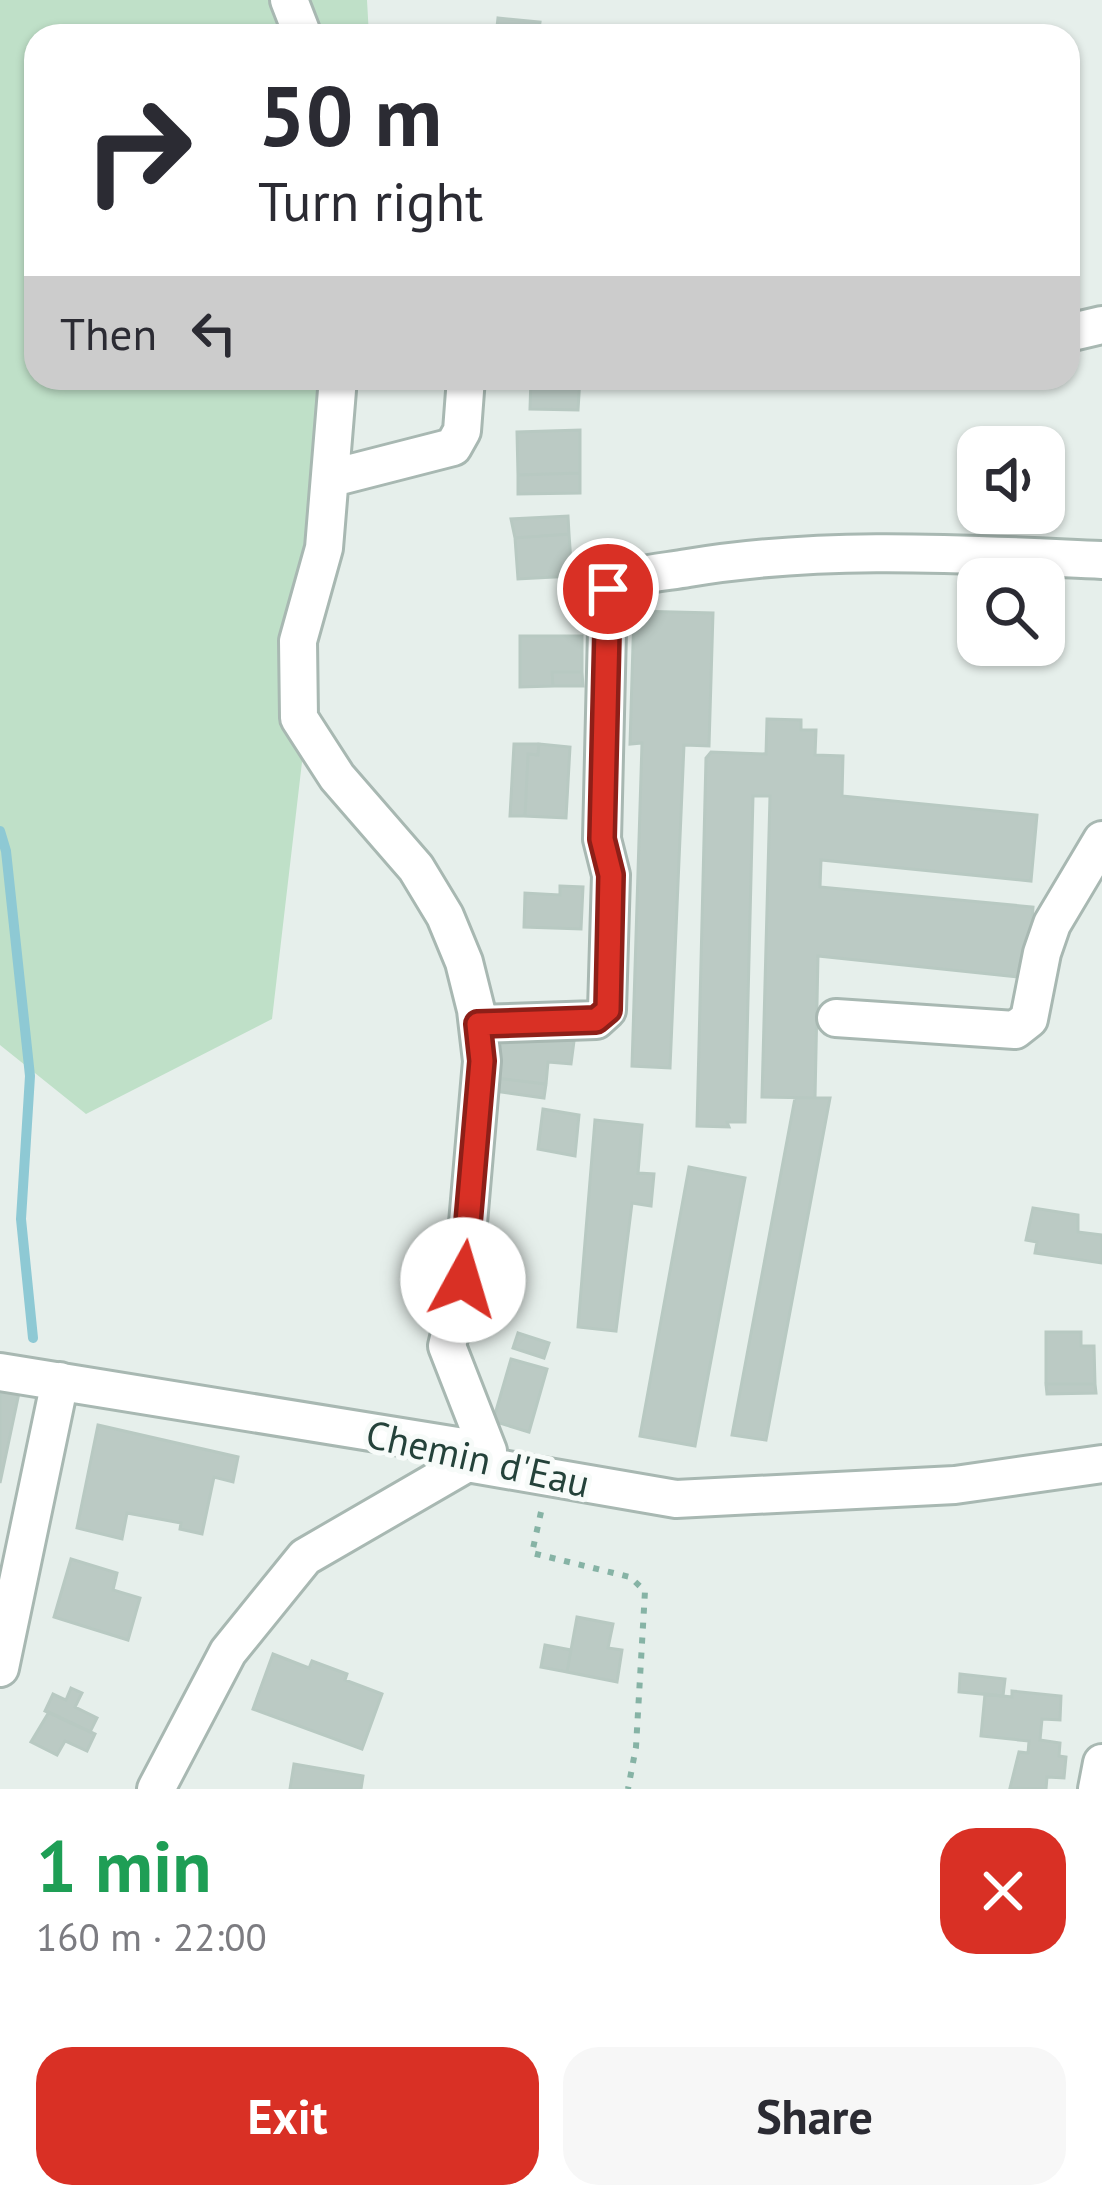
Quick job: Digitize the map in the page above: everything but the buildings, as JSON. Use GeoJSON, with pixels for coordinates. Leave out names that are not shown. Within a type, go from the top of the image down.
{"type":"FeatureCollection","features":[{"type":"Feature","properties":{"kind":"street"},"geometry":{"type":"LineString","coordinates":[[156,1789],[228,1652],[305,1557],[488,1451],[447,1346],[463,1280],[482,1061],[464,962],[445,916],[416,868],[337,777],[299,718],[298,641],[324,548],[337,390]]}},
{"type":"Feature","properties":{"kind":"street"},"geometry":{"type":"LineString","coordinates":[[332,478],[453,447],[462,431],[465,390]]}},
{"type":"Feature","properties":{"kind":"street"},"geometry":{"type":"LineString","coordinates":[[478,1024],[596,1020],[608,1010],[611,875],[602,839],[608,589],[643,574],[748,558],[894,552],[1102,560]]}},
{"type":"Feature","properties":{"kind":"street"},"geometry":{"type":"LineString","coordinates":[[836,1018],[1023,1027],[1029,1019],[1052,924],[1102,840]]}},
{"type":"Feature","properties":{"kind":"street","name":"Chemin d'Eau"},"geometry":{"type":"LineString","coordinates":[[0,1372],[488,1451]]}},
{"type":"Feature","properties":{"kind":"street"},"geometry":{"type":"LineString","coordinates":[[0,1665],[60,1382]]}},
{"type":"Feature","properties":{"kind":"street","name":"Chemin d'Eau"},"geometry":{"type":"LineString","coordinates":[[488,1451],[473,1464],[676,1499],[955,1485],[1102,1463]]}},
{"type":"Feature","properties":{"kind":"street"},"geometry":{"type":"LineString","coordinates":[[1097,1789],[1102,1763]]}},
{"type":"Feature","properties":{"kind":"path"},"geometry":{"type":"LineString","coordinates":[[549,1477],[532,1553],[630,1577],[645,1591],[636,1748],[628,1789]]}},
{"type":"Feature","properties":{"kind":"green space"},"geometry":{"type":"Polygon","coordinates":[[[0,0],[367,0],[368,24],[24,24],[24,390],[348,390],[272,1019],[86,1114],[0,1045],[0,0]]]}},
{"type":"Feature","properties":{"kind":"waterway"},"geometry":{"type":"LineString","coordinates":[[0,831],[30,1076],[21,1219],[33,1338]]}},
{"type":"Feature","properties":{"kind":"route"},"geometry":{"type":"LineString","coordinates":[[463,1280],[482,1061],[478,1024],[596,1020],[608,1010],[611,875],[602,839],[608,589]]}}]}
